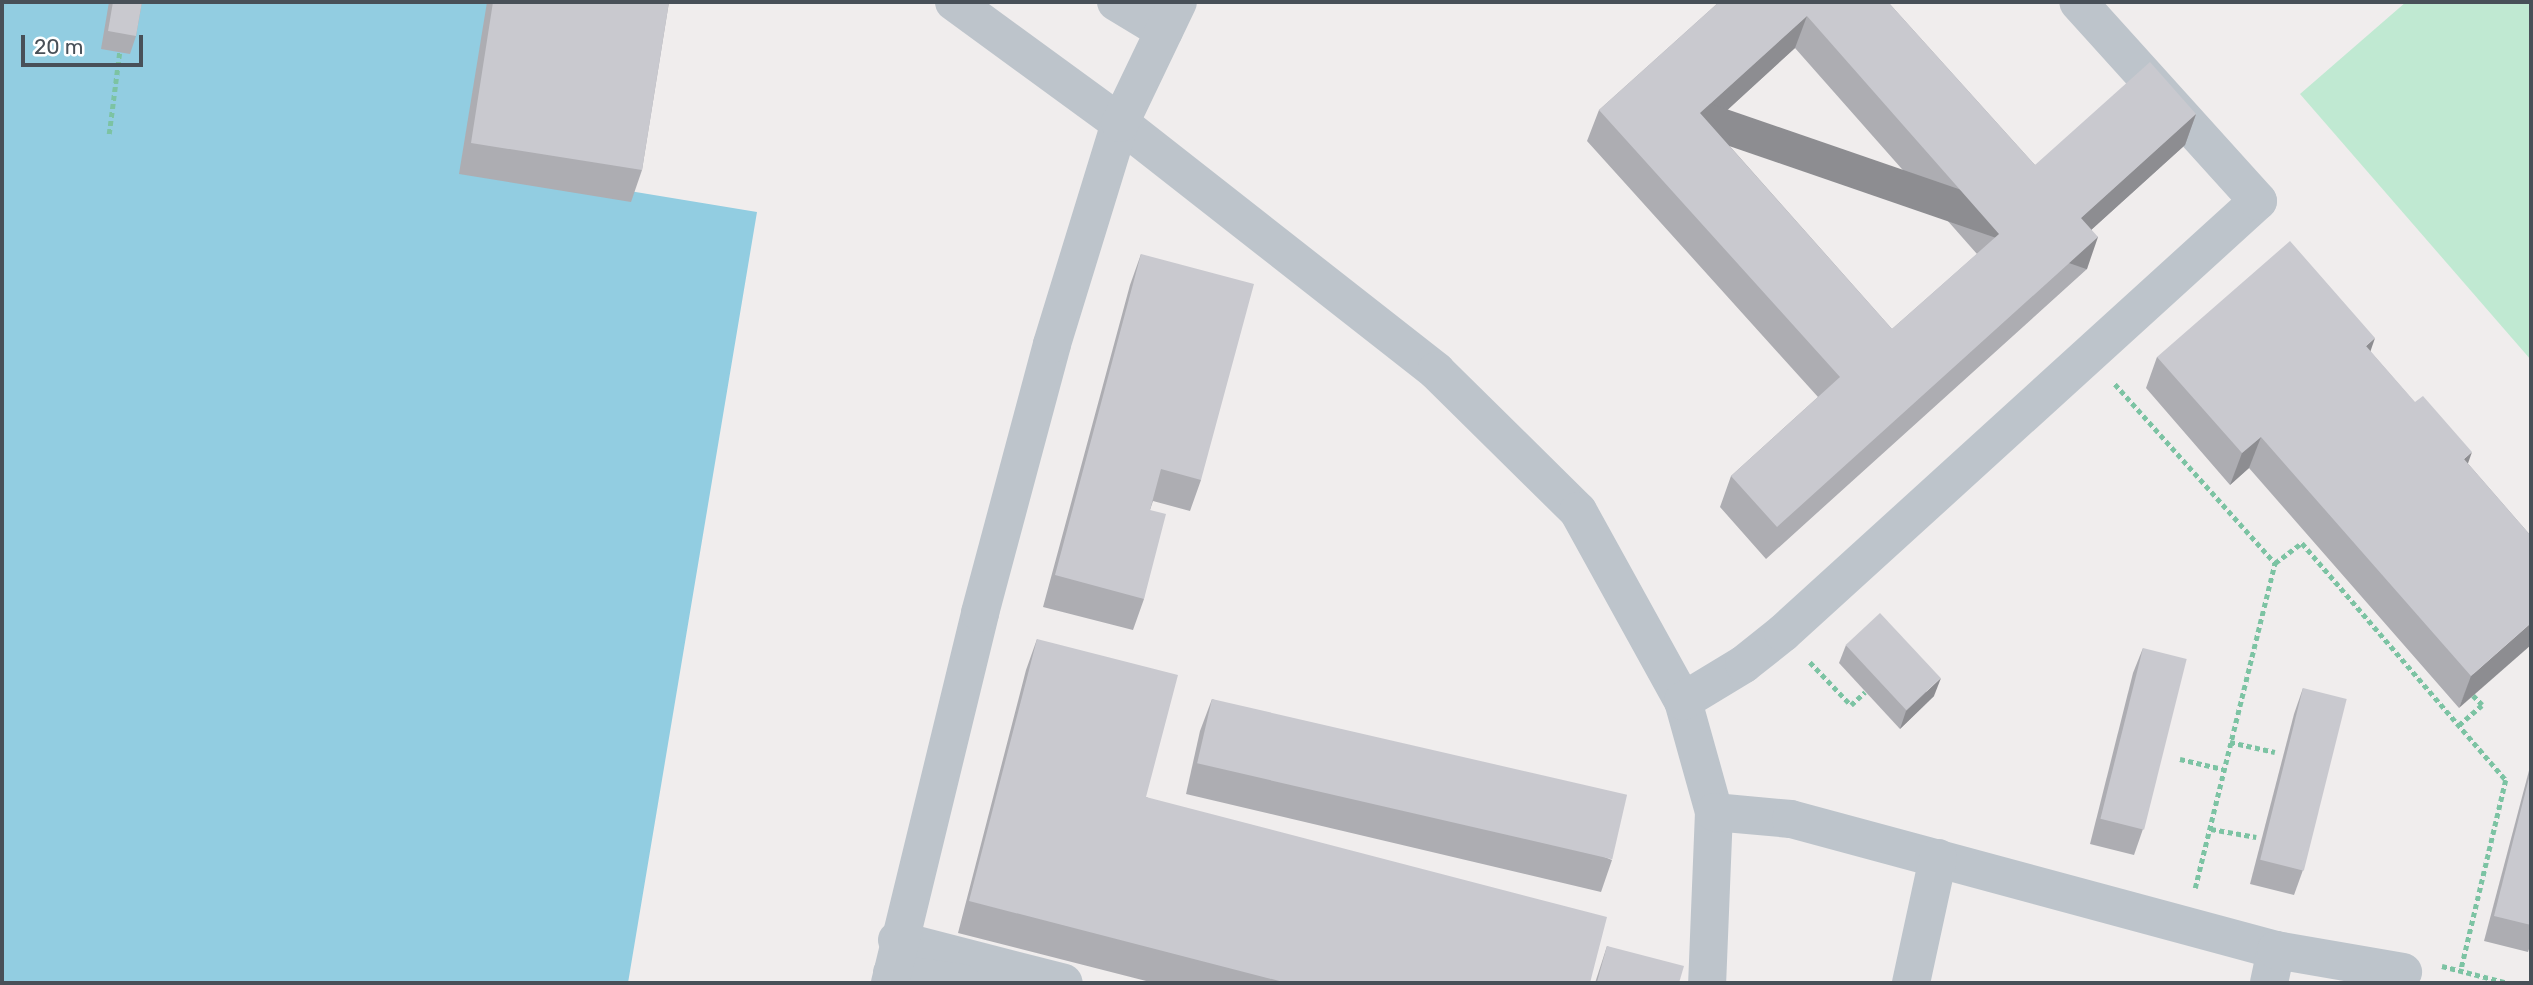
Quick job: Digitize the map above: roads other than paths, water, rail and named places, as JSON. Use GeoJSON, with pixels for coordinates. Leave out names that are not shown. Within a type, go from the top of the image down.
{"type":"FeatureCollection","features":[{"type":"Feature","properties":{"kind":"lane"},"geometry":{"type":"LineString","coordinates":[[954,2],[1121,123],[1436,371],[1578,511],[1683,701],[1714,812],[1707,983]]}},
{"type":"Feature","properties":{"kind":"lane"},"geometry":{"type":"LineString","coordinates":[[893,965],[1048,358],[1121,123],[1171,16],[1116,2]]}},
{"type":"Feature","properties":{"kind":"lane"},"geometry":{"type":"LineString","coordinates":[[1683,701],[1744,664],[1783,633],[2258,201],[2078,2]]}},
{"type":"Feature","properties":{"kind":"lane"},"geometry":{"type":"LineString","coordinates":[[1714,812],[1791,819],[1938,858],[2184,928],[2273,966],[2403,972]]}},
{"type":"Feature","properties":{"kind":"lane"},"geometry":{"type":"LineString","coordinates":[[1911,983],[1938,858]]}},
{"type":"Feature","properties":{"kind":"lane"},"geometry":{"type":"LineString","coordinates":[[893,965],[962,983]]}},
{"type":"Feature","properties":{"kind":"lane"},"geometry":{"type":"LineString","coordinates":[[893,965],[1064,983]]}},
{"type":"Feature","properties":{"kind":"water"},"geometry":{"type":"Polygon","coordinates":[[[2,2],[609,2],[575,182],[757,212],[628,983],[2,983],[2,2]]]}}]}
